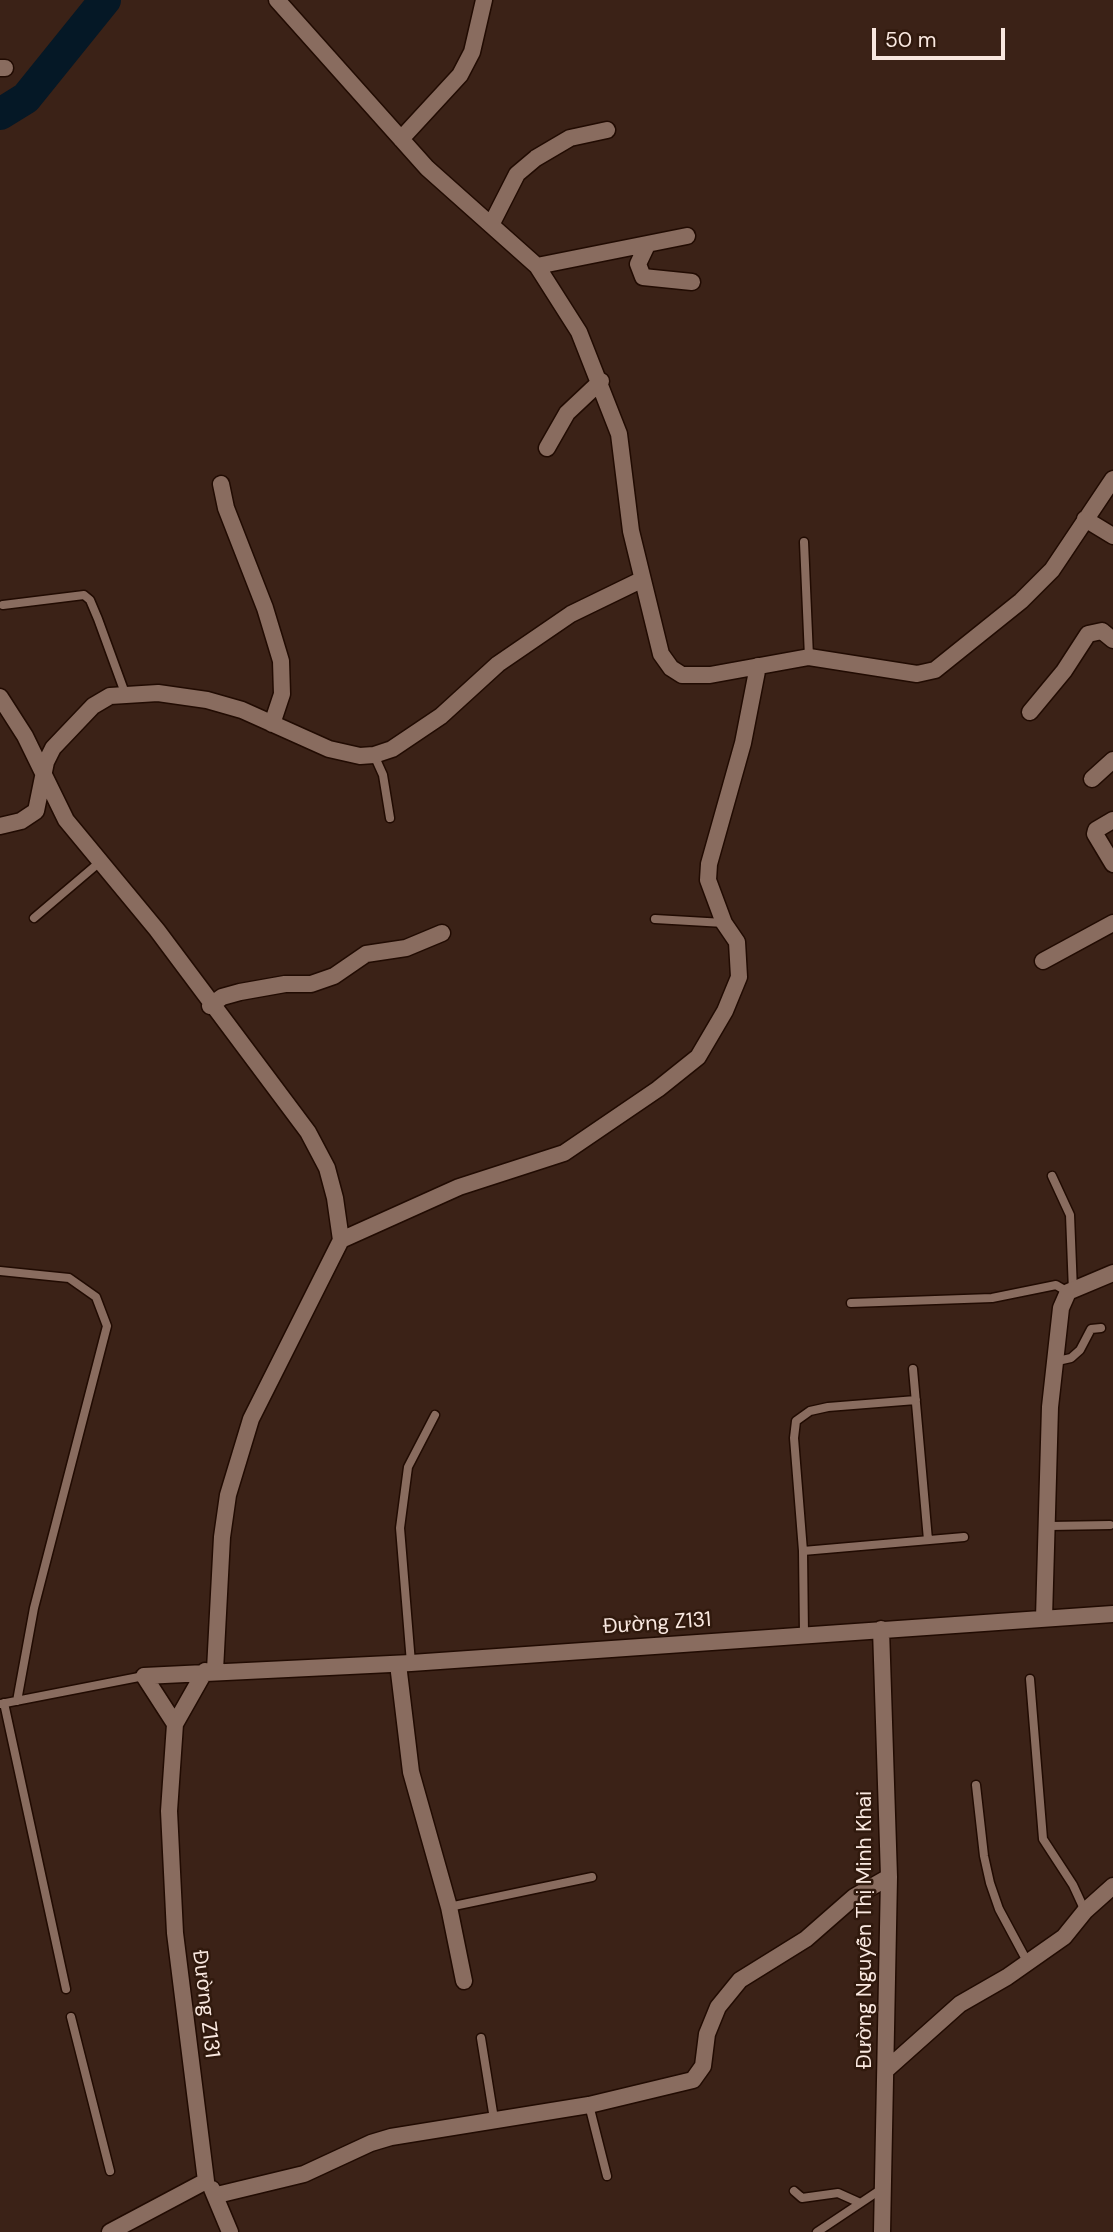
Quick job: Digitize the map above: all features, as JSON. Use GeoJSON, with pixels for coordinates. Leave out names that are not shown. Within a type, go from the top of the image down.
{"type":"FeatureCollection","features":[{"type":"Feature","properties":{"kind":"street"},"geometry":{"type":"LineString","coordinates":[[278,0],[427,168],[537,266],[579,332],[601,381],[619,433],[631,531],[661,654],[671,668],[682,675],[695,676],[809,657],[918,674],[935,670],[1021,601],[1052,570],[1113,479]]}},
{"type":"Feature","properties":{"kind":"street"},"geometry":{"type":"LineString","coordinates":[[401,139],[460,75],[472,52],[484,0]]}},
{"type":"Feature","properties":{"kind":"street"},"geometry":{"type":"LineString","coordinates":[[491,225],[509,187],[536,158],[570,138],[607,130]]}},
{"type":"Feature","properties":{"kind":"street"},"geometry":{"type":"LineString","coordinates":[[537,266],[687,236]]}},
{"type":"Feature","properties":{"kind":"street"},"geometry":{"type":"LineString","coordinates":[[647,245],[638,264],[643,277],[692,282]]}},
{"type":"Feature","properties":{"kind":"street"},"geometry":{"type":"LineString","coordinates":[[547,448],[567,413],[601,381]]}},
{"type":"Feature","properties":{"kind":"street"},"geometry":{"type":"LineString","coordinates":[[221,484],[226,508],[265,608],[281,662],[282,694],[272,724]]}},
{"type":"Feature","properties":{"kind":"street"},"geometry":{"type":"LineString","coordinates":[[1085,519],[1113,536]]}},
{"type":"Feature","properties":{"kind":"street"},"geometry":{"type":"LineString","coordinates":[[0,826],[22,821],[36,811],[43,777],[54,748],[69,728],[93,705],[110,696],[158,693],[207,700],[242,710],[330,749],[360,756],[374,755],[392,749],[441,716],[498,664],[570,614],[641,580]]}},
{"type":"Feature","properties":{"kind":"street"},"geometry":{"type":"LineString","coordinates":[[1030,712],[1064,671],[1088,634],[1102,631],[1113,640]]}},
{"type":"Feature","properties":{"kind":"street"},"geometry":{"type":"LineString","coordinates":[[341,1240],[459,1187],[564,1153],[648,1096],[698,1056],[725,1012],[739,977],[737,942],[724,923],[708,880],[709,864],[743,743],[758,666]]}},
{"type":"Feature","properties":{"kind":"street"},"geometry":{"type":"LineString","coordinates":[[0,697],[25,736],[66,820],[157,930],[210,1006],[308,1132],[327,1168],[335,1198],[341,1240],[251,1419],[238,1454],[222,1537],[210,1671],[175,1724],[144,1676]]}},
{"type":"Feature","properties":{"kind":"street"},"geometry":{"type":"LineString","coordinates":[[1093,779],[1113,760]]}},
{"type":"Feature","properties":{"kind":"street"},"geometry":{"type":"LineString","coordinates":[[1113,820],[1096,830],[1095,834],[1113,864]]}},
{"type":"Feature","properties":{"kind":"street"},"geometry":{"type":"LineString","coordinates":[[1043,961],[1113,923]]}},
{"type":"Feature","properties":{"kind":"street"},"geometry":{"type":"LineString","coordinates":[[210,1006],[222,997],[240,992],[311,984],[334,976],[366,954],[406,948],[442,933]]}},
{"type":"Feature","properties":{"kind":"street"},"geometry":{"type":"LineString","coordinates":[[1044,1618],[1049,1526],[1049,1407],[1061,1308],[1070,1292],[1113,1273]]}},
{"type":"Feature","properties":{"kind":"street","name":"Đường Z131"},"geometry":{"type":"LineString","coordinates":[[144,1676],[404,1664],[1113,1614]]}},
{"type":"Feature","properties":{"kind":"street","name":"Đường Nguyễn Thị Minh Khai"},"geometry":{"type":"LineString","coordinates":[[881,1629],[889,1877],[882,2232]]}},
{"type":"Feature","properties":{"kind":"street"},"geometry":{"type":"LineString","coordinates":[[404,1664],[411,1772],[449,1907],[464,1981]]}},
{"type":"Feature","properties":{"kind":"street","name":"Đường Z131"},"geometry":{"type":"LineString","coordinates":[[175,1724],[169,1811],[174,1933],[206,2181]]}},
{"type":"Feature","properties":{"kind":"street"},"geometry":{"type":"LineString","coordinates":[[217,2195],[304,2174],[372,2143],[494,2119],[589,2105],[692,2080],[703,2066],[707,2034],[718,2007],[740,1980],[806,1939],[853,1898],[889,1877]]}},
{"type":"Feature","properties":{"kind":"street"},"geometry":{"type":"LineString","coordinates":[[886,2070],[960,2004],[1028,1963],[1064,1937],[1085,1912],[1113,1886]]}},
{"type":"Feature","properties":{"kind":"street"},"geometry":{"type":"LineString","coordinates":[[110,2232],[206,2181],[217,2195],[230,2232]]}},
{"type":"Feature","properties":{"kind":"lane"},"geometry":{"type":"LineString","coordinates":[[804,542],[809,657]]}},
{"type":"Feature","properties":{"kind":"lane"},"geometry":{"type":"LineString","coordinates":[[3,605],[84,595],[90,600],[98,619],[125,693]]}},
{"type":"Feature","properties":{"kind":"lane"},"geometry":{"type":"LineString","coordinates":[[374,755],[383,775],[390,818]]}},
{"type":"Feature","properties":{"kind":"lane"},"geometry":{"type":"LineString","coordinates":[[34,918],[101,862]]}},
{"type":"Feature","properties":{"kind":"lane"},"geometry":{"type":"LineString","coordinates":[[655,919],[724,923]]}},
{"type":"Feature","properties":{"kind":"lane"},"geometry":{"type":"LineString","coordinates":[[851,1303],[992,1298],[1056,1286],[1070,1292],[1070,1215],[1052,1176]]}},
{"type":"Feature","properties":{"kind":"lane"},"geometry":{"type":"LineString","coordinates":[[0,1271],[69,1278],[96,1297],[107,1326],[34,1608],[17,1701]]}},
{"type":"Feature","properties":{"kind":"lane"},"geometry":{"type":"LineString","coordinates":[[1053,1362],[1071,1358],[1080,1350],[1090,1329],[1101,1328]]}},
{"type":"Feature","properties":{"kind":"lane"},"geometry":{"type":"LineString","coordinates":[[913,1369],[928,1540]]}},
{"type":"Feature","properties":{"kind":"lane"},"geometry":{"type":"LineString","coordinates":[[804,1634],[803,1550],[794,1438],[796,1421],[810,1411],[828,1407],[916,1400]]}},
{"type":"Feature","properties":{"kind":"lane"},"geometry":{"type":"LineString","coordinates":[[404,1664],[400,1528],[408,1466],[435,1415]]}},
{"type":"Feature","properties":{"kind":"lane"},"geometry":{"type":"LineString","coordinates":[[1049,1526],[1110,1525]]}},
{"type":"Feature","properties":{"kind":"lane"},"geometry":{"type":"LineString","coordinates":[[803,1550],[964,1537]]}},
{"type":"Feature","properties":{"kind":"lane"},"geometry":{"type":"LineString","coordinates":[[66,1989],[2,1704],[144,1676]]}},
{"type":"Feature","properties":{"kind":"lane"},"geometry":{"type":"LineString","coordinates":[[1030,1679],[1043,1839],[1073,1885],[1085,1912]]}},
{"type":"Feature","properties":{"kind":"lane"},"geometry":{"type":"LineString","coordinates":[[976,1784],[984,1856],[990,1883],[999,1909],[1028,1963]]}},
{"type":"Feature","properties":{"kind":"lane"},"geometry":{"type":"LineString","coordinates":[[449,1907],[592,1877]]}},
{"type":"Feature","properties":{"kind":"lane"},"geometry":{"type":"LineString","coordinates":[[71,2017],[110,2171]]}},
{"type":"Feature","properties":{"kind":"lane"},"geometry":{"type":"LineString","coordinates":[[481,2038],[494,2119]]}},
{"type":"Feature","properties":{"kind":"lane"},"geometry":{"type":"LineString","coordinates":[[589,2105],[607,2176]]}},
{"type":"Feature","properties":{"kind":"lane"},"geometry":{"type":"LineString","coordinates":[[817,2232],[858,2202],[883,2188]]}},
{"type":"Feature","properties":{"kind":"lane"},"geometry":{"type":"LineString","coordinates":[[794,2191],[802,2198],[838,2193],[858,2202]]}},
{"type":"Feature","properties":{"kind":"waterway"},"geometry":{"type":"LineString","coordinates":[[0,114],[26,98],[105,0]]}}]}
